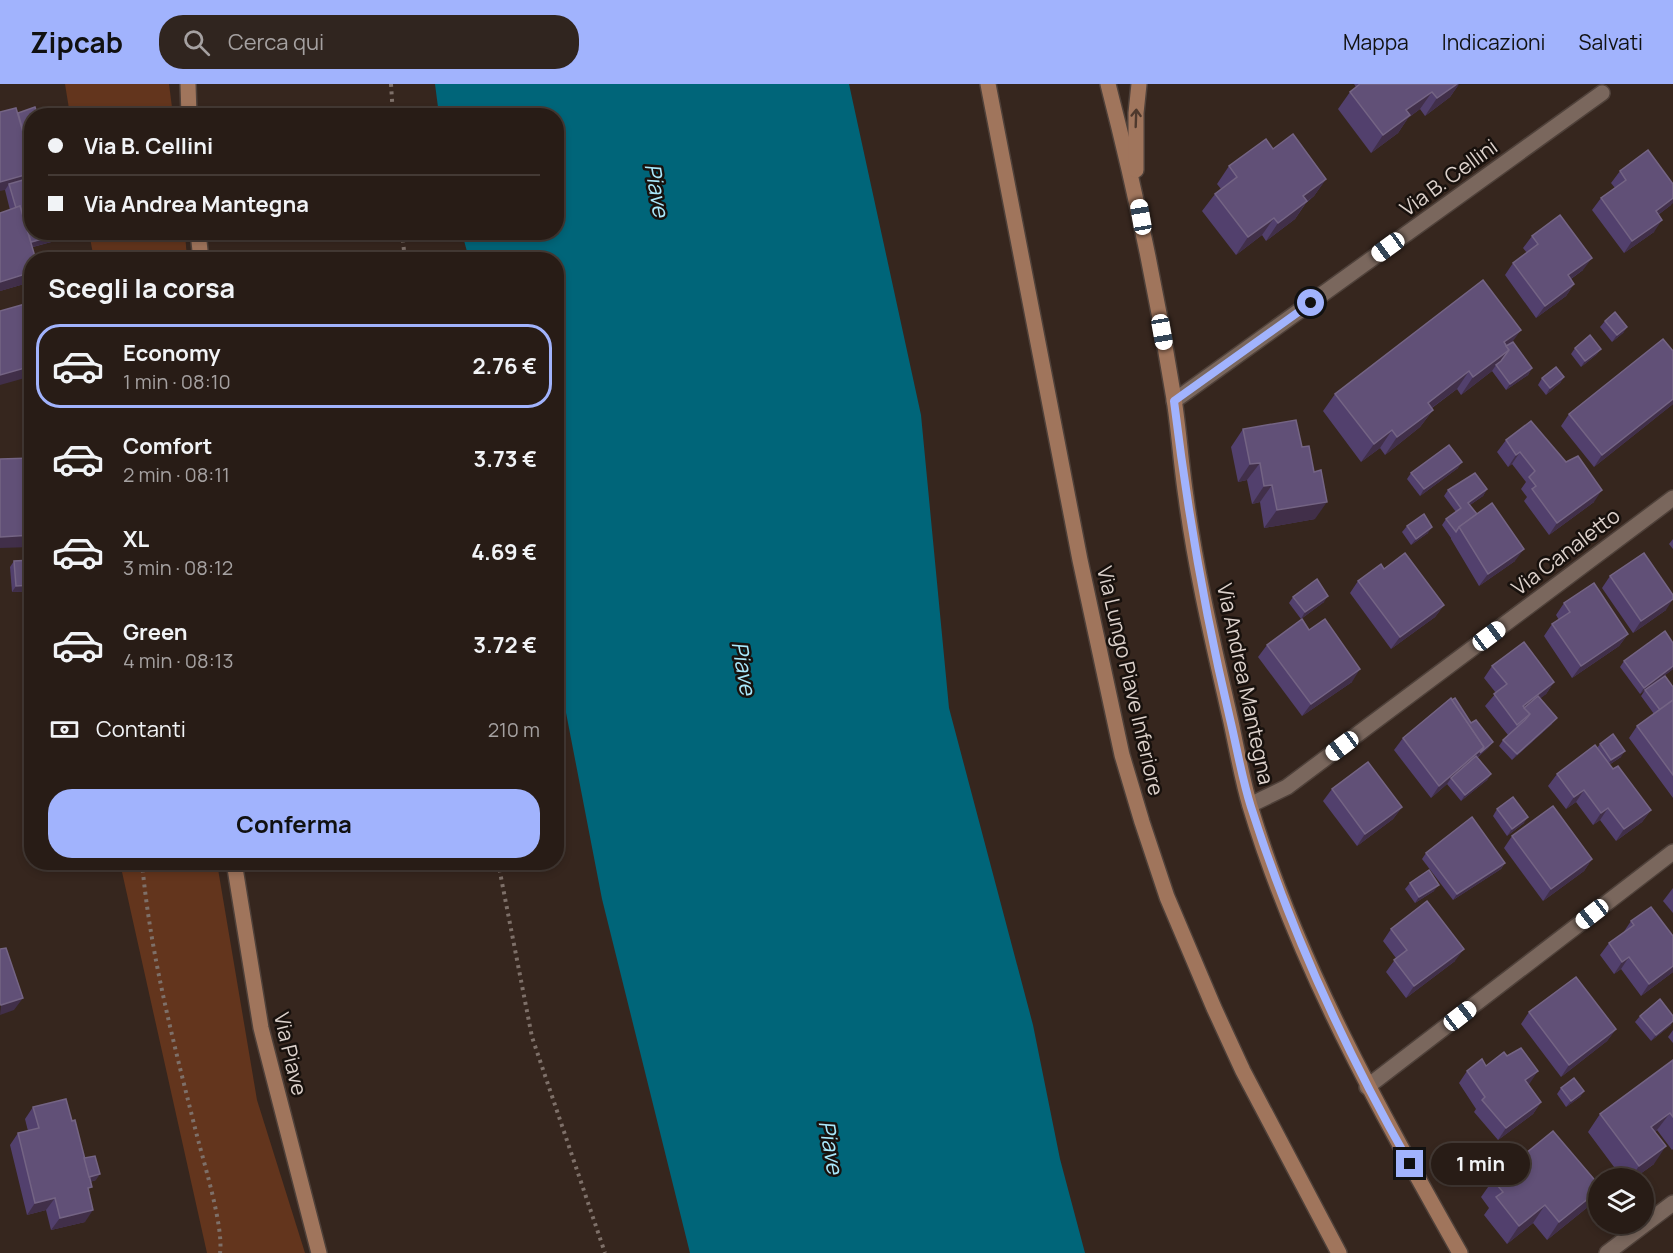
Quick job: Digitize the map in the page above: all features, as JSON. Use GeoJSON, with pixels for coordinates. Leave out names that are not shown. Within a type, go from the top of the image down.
{"type":"FeatureCollection","features":[{"type":"Feature","properties":{"kind":"main road"},"geometry":{"type":"LineString","coordinates":[[188,84],[189,108]]}},
{"type":"Feature","properties":{"kind":"main road","name":"Via Lungo Piave Inferiore"},"geometry":{"type":"LineString","coordinates":[[988,84],[1082,572],[1122,755],[1142,822],[1167,897],[1233,1050],[1339,1253]]}},
{"type":"Feature","properties":{"kind":"main road","name":"Via Andrea Mantegna"},"geometry":{"type":"LineString","coordinates":[[1108,84],[1136,194],[1174,401],[1186,499],[1202,591],[1250,805],[1294,929],[1328,1007],[1367,1087],[1460,1253]]}},
{"type":"Feature","properties":{"kind":"main road"},"geometry":{"type":"LineString","coordinates":[[1136,194],[1136,113],[1139,84]]}},
{"type":"Feature","properties":{"kind":"main road","name":"Via Piave"},"geometry":{"type":"LineString","coordinates":[[235,870],[261,1028],[319,1253]]}},
{"type":"Feature","properties":{"kind":"street","name":"Via B. Cellini"},"geometry":{"type":"LineString","coordinates":[[1174,401],[1602,93]]}},
{"type":"Feature","properties":{"kind":"street","name":"Via Canaletto"},"geometry":{"type":"LineString","coordinates":[[1250,805],[1287,787],[1673,498]]}},
{"type":"Feature","properties":{"kind":"street"},"geometry":{"type":"LineString","coordinates":[[1367,1087],[1673,852]]}},
{"type":"Feature","properties":{"kind":"street"},"geometry":{"type":"LineString","coordinates":[[1607,1253],[1673,1203]]}},
{"type":"Feature","properties":{"kind":"path"},"geometry":{"type":"LineString","coordinates":[[391,84],[392,108]]}},
{"type":"Feature","properties":{"kind":"path"},"geometry":{"type":"LineString","coordinates":[[143,870],[158,979],[210,1188],[222,1243],[220,1253]]}},
{"type":"Feature","properties":{"kind":"path"},"geometry":{"type":"LineString","coordinates":[[500,870],[532,1037],[605,1253]]}},
{"type":"Feature","properties":{"kind":"shaded area"},"geometry":{"type":"Polygon","coordinates":[[[65,84],[169,84],[172,108],[69,108],[65,84]]]}},
{"type":"Feature","properties":{"kind":"shaded area"},"geometry":{"type":"Polygon","coordinates":[[[90,240],[186,240],[186,252],[93,252],[90,240]]]}},
{"type":"Feature","properties":{"kind":"shaded area"},"geometry":{"type":"Polygon","coordinates":[[[122,870],[218,870],[257,1100],[305,1253],[207,1253],[122,870]]]}},
{"type":"Feature","properties":{"kind":"water","name":"Piave"},"geometry":{"type":"Polygon","coordinates":[[[435,84],[849,84],[921,415],[949,708],[1033,1025],[1060,1159],[1085,1253],[690,1253],[602,899],[564,702],[564,252],[467,252],[464,240],[564,240],[564,108],[438,108],[435,84]]]}},
{"type":"Feature","properties":{"kind":"building"},"geometry":{"type":"Polygon","coordinates":[[[1360,84],[1457,84],[1437,98],[1432,92],[1406,110],[1410,115],[1383,135],[1350,92],[1360,84]]]}},
{"type":"Feature","properties":{"kind":"building"},"geometry":{"type":"Polygon","coordinates":[[[16,108],[24,136],[24,175],[0,182],[0,112],[16,108]]]}},
{"type":"Feature","properties":{"kind":"building"},"geometry":{"type":"Polygon","coordinates":[[[24,111],[24,134],[18,113],[24,111]]]}},
{"type":"Feature","properties":{"kind":"building"},"geometry":{"type":"Polygon","coordinates":[[[1293,134],[1326,179],[1303,196],[1307,201],[1278,223],[1274,218],[1248,237],[1215,194],[1237,177],[1229,166],[1266,139],[1273,149],[1293,134]]]}},
{"type":"Feature","properties":{"kind":"building"},"geometry":{"type":"Polygon","coordinates":[[[1648,150],[1673,184],[1673,198],[1656,211],[1662,220],[1632,241],[1601,198],[1626,180],[1620,171],[1648,150]]]}},
{"type":"Feature","properties":{"kind":"building"},"geometry":{"type":"Polygon","coordinates":[[[24,180],[24,219],[20,206],[16,208],[9,184],[24,180]]]}},
{"type":"Feature","properties":{"kind":"building"},"geometry":{"type":"Polygon","coordinates":[[[20,206],[24,220],[24,240],[30,240],[34,252],[24,252],[24,274],[0,282],[0,213],[20,206]]]}},
{"type":"Feature","properties":{"kind":"building"},"geometry":{"type":"Polygon","coordinates":[[[1560,215],[1592,258],[1568,275],[1574,284],[1545,306],[1513,263],[1538,244],[1532,236],[1560,215]]]}},
{"type":"Feature","properties":{"kind":"building"},"geometry":{"type":"Polygon","coordinates":[[[1483,280],[1521,330],[1504,342],[1509,350],[1473,377],[1469,371],[1428,403],[1433,410],[1397,437],[1392,430],[1374,444],[1335,394],[1483,280]]]}},
{"type":"Feature","properties":{"kind":"building"},"geometry":{"type":"Polygon","coordinates":[[[24,304],[24,368],[0,375],[0,311],[24,304]]]}},
{"type":"Feature","properties":{"kind":"building"},"geometry":{"type":"Polygon","coordinates":[[[1615,312],[1627,327],[1617,335],[1605,321],[1615,312]]]}},
{"type":"Feature","properties":{"kind":"building"},"geometry":{"type":"Polygon","coordinates":[[[1590,335],[1601,349],[1585,361],[1575,348],[1590,335]]]}},
{"type":"Feature","properties":{"kind":"building"},"geometry":{"type":"Polygon","coordinates":[[[1663,339],[1673,351],[1673,399],[1602,455],[1569,414],[1663,339]]]}},
{"type":"Feature","properties":{"kind":"building"},"geometry":{"type":"Polygon","coordinates":[[[1513,342],[1532,368],[1510,384],[1496,365],[1509,350],[1506,346],[1513,342]]]}},
{"type":"Feature","properties":{"kind":"building"},"geometry":{"type":"Polygon","coordinates":[[[1556,367],[1564,377],[1550,388],[1542,378],[1556,367]]]}},
{"type":"Feature","properties":{"kind":"building"},"geometry":{"type":"Polygon","coordinates":[[[1296,420],[1302,447],[1309,446],[1314,472],[1321,470],[1327,502],[1277,510],[1272,485],[1264,486],[1260,463],[1250,464],[1243,429],[1296,420]]]}},
{"type":"Feature","properties":{"kind":"building"},"geometry":{"type":"Polygon","coordinates":[[[1531,421],[1566,462],[1578,456],[1602,490],[1557,523],[1532,489],[1536,486],[1529,477],[1535,471],[1520,452],[1516,455],[1506,440],[1531,421]]]}},
{"type":"Feature","properties":{"kind":"building"},"geometry":{"type":"Polygon","coordinates":[[[1449,445],[1462,462],[1424,489],[1411,473],[1449,445]]]}},
{"type":"Feature","properties":{"kind":"building"},"geometry":{"type":"Polygon","coordinates":[[[24,458],[24,536],[0,537],[0,459],[24,458]]]}},
{"type":"Feature","properties":{"kind":"building"},"geometry":{"type":"Polygon","coordinates":[[[1475,473],[1487,489],[1468,503],[1477,514],[1459,527],[1456,532],[1446,519],[1461,508],[1448,490],[1475,473]]]}},
{"type":"Feature","properties":{"kind":"building"},"geometry":{"type":"Polygon","coordinates":[[[1492,503],[1524,549],[1488,574],[1459,527],[1492,503]]]}},
{"type":"Feature","properties":{"kind":"building"},"geometry":{"type":"Polygon","coordinates":[[[1424,514],[1432,527],[1416,539],[1407,526],[1424,514]]]}},
{"type":"Feature","properties":{"kind":"building"},"geometry":{"type":"Polygon","coordinates":[[[1405,553],[1444,605],[1400,637],[1358,581],[1381,564],[1384,569],[1405,553]]]}},
{"type":"Feature","properties":{"kind":"building"},"geometry":{"type":"Polygon","coordinates":[[[1644,553],[1673,595],[1673,599],[1641,621],[1610,576],[1644,553]]]}},
{"type":"Feature","properties":{"kind":"building"},"geometry":{"type":"Polygon","coordinates":[[[24,560],[24,586],[16,586],[14,561],[24,560]]]}},
{"type":"Feature","properties":{"kind":"building"},"geometry":{"type":"Polygon","coordinates":[[[1317,579],[1328,596],[1305,612],[1293,597],[1317,579]]]}},
{"type":"Feature","properties":{"kind":"building"},"geometry":{"type":"Polygon","coordinates":[[[1594,583],[1628,634],[1581,666],[1552,624],[1570,612],[1564,603],[1594,583]]]}},
{"type":"Feature","properties":{"kind":"building"},"geometry":{"type":"Polygon","coordinates":[[[1302,619],[1309,630],[1325,619],[1360,669],[1311,704],[1267,645],[1302,619]]]}},
{"type":"Feature","properties":{"kind":"building"},"geometry":{"type":"Polygon","coordinates":[[[1665,631],[1673,643],[1673,666],[1644,688],[1624,661],[1665,631]]]}},
{"type":"Feature","properties":{"kind":"building"},"geometry":{"type":"Polygon","coordinates":[[[1524,642],[1554,682],[1523,706],[1530,714],[1517,725],[1494,694],[1507,684],[1492,666],[1524,642]]]}},
{"type":"Feature","properties":{"kind":"building"},"geometry":{"type":"Polygon","coordinates":[[[1665,676],[1673,687],[1673,700],[1660,710],[1645,690],[1665,676]]]}},
{"type":"Feature","properties":{"kind":"building"},"geometry":{"type":"Polygon","coordinates":[[[1538,696],[1557,718],[1517,754],[1503,740],[1530,714],[1524,708],[1538,696]]]}},
{"type":"Feature","properties":{"kind":"building"},"geometry":{"type":"Polygon","coordinates":[[[1451,698],[1484,747],[1439,786],[1403,738],[1451,698]]]}},
{"type":"Feature","properties":{"kind":"building"},"geometry":{"type":"Polygon","coordinates":[[[1455,698],[1471,723],[1476,720],[1493,742],[1480,753],[1484,747],[1452,700],[1455,698]]]}},
{"type":"Feature","properties":{"kind":"building"},"geometry":{"type":"Polygon","coordinates":[[[1673,700],[1673,775],[1637,726],[1673,700]]]}},
{"type":"Feature","properties":{"kind":"building"},"geometry":{"type":"Polygon","coordinates":[[[1613,734],[1625,751],[1611,760],[1600,744],[1613,734]]]}},
{"type":"Feature","properties":{"kind":"building"},"geometry":{"type":"Polygon","coordinates":[[[1595,745],[1613,769],[1618,766],[1651,810],[1624,829],[1608,808],[1601,813],[1584,790],[1574,797],[1557,774],[1595,745]]]}},
{"type":"Feature","properties":{"kind":"building"},"geometry":{"type":"Polygon","coordinates":[[[1476,756],[1491,774],[1465,795],[1451,778],[1476,756]]]}},
{"type":"Feature","properties":{"kind":"building"},"geometry":{"type":"Polygon","coordinates":[[[1368,762],[1402,807],[1365,834],[1332,789],[1368,762]]]}},
{"type":"Feature","properties":{"kind":"building"},"geometry":{"type":"Polygon","coordinates":[[[1513,797],[1528,817],[1512,829],[1497,809],[1513,797]]]}},
{"type":"Feature","properties":{"kind":"building"},"geometry":{"type":"Polygon","coordinates":[[[1553,806],[1592,859],[1551,889],[1512,836],[1553,806]]]}},
{"type":"Feature","properties":{"kind":"building"},"geometry":{"type":"Polygon","coordinates":[[[1472,817],[1505,863],[1457,894],[1426,853],[1472,817]]]}},
{"type":"Feature","properties":{"kind":"building"},"geometry":{"type":"Polygon","coordinates":[[[1429,870],[1439,885],[1419,897],[1410,883],[1429,870]]]}},
{"type":"Feature","properties":{"kind":"building"},"geometry":{"type":"Polygon","coordinates":[[[1427,901],[1464,949],[1414,986],[1394,960],[1407,950],[1391,929],[1427,901]]]}},
{"type":"Feature","properties":{"kind":"building"},"geometry":{"type":"Polygon","coordinates":[[[1651,907],[1673,936],[1673,966],[1649,984],[1629,957],[1622,962],[1609,943],[1634,925],[1631,921],[1651,907]]]}},
{"type":"Feature","properties":{"kind":"building"},"geometry":{"type":"Polygon","coordinates":[[[6,948],[23,998],[1,1005],[0,949],[6,948]]]}},
{"type":"Feature","properties":{"kind":"building"},"geometry":{"type":"Polygon","coordinates":[[[1576,977],[1616,1029],[1569,1065],[1529,1012],[1576,977]]]}},
{"type":"Feature","properties":{"kind":"building"},"geometry":{"type":"Polygon","coordinates":[[[1660,999],[1673,1016],[1673,1021],[1656,1035],[1640,1016],[1660,999]]]}},
{"type":"Feature","properties":{"kind":"building"},"geometry":{"type":"Polygon","coordinates":[[[1521,1048],[1538,1071],[1525,1080],[1541,1102],[1506,1128],[1482,1100],[1485,1097],[1467,1071],[1482,1059],[1486,1066],[1504,1052],[1507,1056],[1521,1048]]]}},
{"type":"Feature","properties":{"kind":"building"},"geometry":{"type":"Polygon","coordinates":[[[1673,1060],[1673,1117],[1670,1113],[1651,1127],[1666,1146],[1639,1166],[1600,1114],[1673,1060]]]}},
{"type":"Feature","properties":{"kind":"building"},"geometry":{"type":"Polygon","coordinates":[[[1574,1078],[1584,1091],[1571,1101],[1561,1088],[1574,1078]]]}},
{"type":"Feature","properties":{"kind":"building"},"geometry":{"type":"Polygon","coordinates":[[[66,1099],[72,1121],[75,1120],[92,1187],[88,1188],[93,1210],[60,1218],[55,1198],[35,1203],[18,1133],[39,1128],[33,1107],[66,1099]]]}},
{"type":"Feature","properties":{"kind":"building"},"geometry":{"type":"Polygon","coordinates":[[[1553,1131],[1588,1172],[1588,1199],[1559,1222],[1545,1205],[1519,1226],[1496,1197],[1503,1192],[1493,1180],[1553,1131]]]}},
{"type":"Feature","properties":{"kind":"building"},"geometry":{"type":"Polygon","coordinates":[[[1484,1143],[1493,1155],[1480,1163],[1472,1151],[1484,1143]]]}},
{"type":"Feature","properties":{"kind":"building"},"geometry":{"type":"Polygon","coordinates":[[[95,1156],[100,1174],[89,1177],[84,1158],[95,1156]]]}},
{"type":"Feature","properties":{"kind":"route"},"geometry":{"type":"LineString","coordinates":[[1311,303],[1174,401],[1186,499],[1200,580],[1218,670],[1250,805],[1294,929],[1328,1007],[1367,1087],[1410,1164]]}}]}
